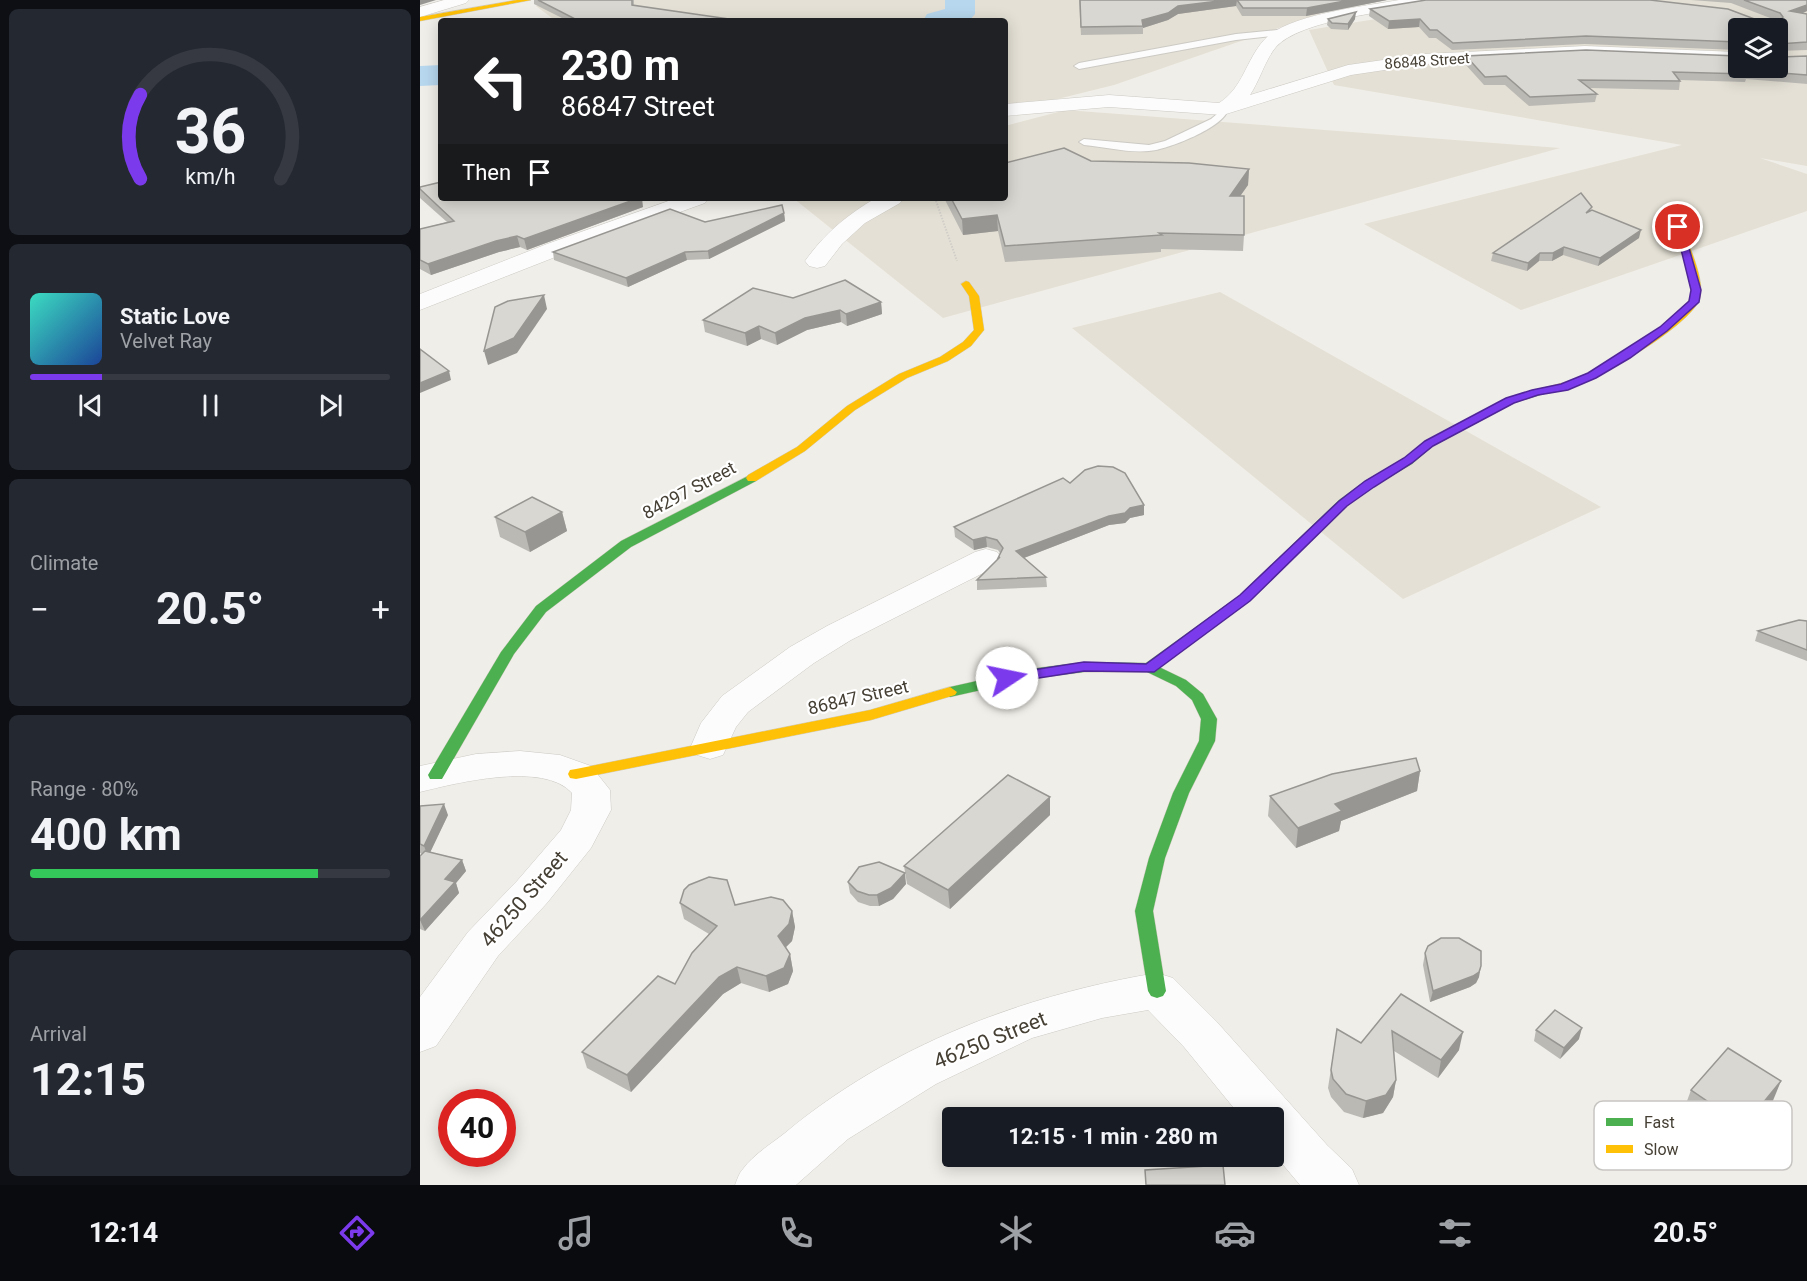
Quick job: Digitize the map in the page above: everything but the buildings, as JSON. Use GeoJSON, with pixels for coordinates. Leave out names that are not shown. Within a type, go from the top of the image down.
{"type":"FeatureCollection","features":[{"type":"Feature","properties":{"kind":"street"},"geometry":{"type":"LineString","coordinates":[[420,19],[528,0]]}},
{"type":"Feature","properties":{"kind":"street"},"geometry":{"type":"LineString","coordinates":[[1226,108],[1241,96],[1277,37],[1344,16],[1426,0]]}},
{"type":"Feature","properties":{"kind":"street"},"geometry":{"type":"LineString","coordinates":[[420,12],[458,1]]}},
{"type":"Feature","properties":{"kind":"street","name":"86848 Street"},"geometry":{"type":"LineString","coordinates":[[1008,110],[1108,101],[1226,108],[1348,70],[1425,59],[1585,51],[1728,57]]}},
{"type":"Feature","properties":{"kind":"street"},"geometry":{"type":"LineString","coordinates":[[420,303],[618,225],[688,201]]}},
{"type":"Feature","properties":{"kind":"street"},"geometry":{"type":"LineString","coordinates":[[817,261],[834,238],[857,218],[887,201]]}},
{"type":"Feature","properties":{"kind":"street"},"geometry":{"type":"LineString","coordinates":[[1149,668],[1245,598],[1343,503],[1369,484],[1408,461],[1429,444],[1510,401],[1536,392],[1564,387],[1592,375],[1664,329],[1694,302],[1696,290],[1678,227]]}},
{"type":"Feature","properties":{"kind":"street","name":"84297 Street"},"geometry":{"type":"LineString","coordinates":[[428,777],[508,652],[541,609],[626,544],[765,471],[801,449],[851,408],[894,381],[944,359],[967,345],[979,330],[974,296],[966,284]]}},
{"type":"Feature","properties":{"kind":"street"},"geometry":{"type":"LineString","coordinates":[[711,746],[719,723],[735,704],[802,655],[839,633],[986,559]]}},
{"type":"Feature","properties":{"kind":"street","name":"86847 Street"},"geometry":{"type":"LineString","coordinates":[[576,774],[871,715],[963,688],[1030,674],[1084,666],[1149,668],[1182,683],[1198,697],[1209,719],[1207,741],[1181,793],[1157,858],[1144,911],[1157,991]]}},
{"type":"Feature","properties":{"kind":"street"},"geometry":{"type":"LineString","coordinates":[[428,777],[526,765],[555,767],[576,774]]}},
{"type":"Feature","properties":{"kind":"street","name":"46250 Street"},"geometry":{"type":"LineString","coordinates":[[420,1033],[483,944],[532,892],[577,838],[591,810],[591,790],[576,774]]}},
{"type":"Feature","properties":{"kind":"street"},"geometry":{"type":"LineString","coordinates":[[1157,991],[1200,1034],[1263,1107]]}},
{"type":"Feature","properties":{"kind":"street","name":"46250 Street"},"geometry":{"type":"LineString","coordinates":[[760,1185],[831,1124],[920,1070],[1020,1023],[1102,1000],[1157,991]]}},
{"type":"Feature","properties":{"kind":"street"},"geometry":{"type":"LineString","coordinates":[[1284,1131],[1309,1161],[1334,1185]]}},
{"type":"Feature","properties":{"kind":"lane"},"geometry":{"type":"LineString","coordinates":[[1079,66],[1217,40],[1287,32]]}},
{"type":"Feature","properties":{"kind":"lane"},"geometry":{"type":"LineString","coordinates":[[1084,142],[1136,147],[1160,146],[1215,121],[1226,108]]}},
{"type":"Feature","properties":{"kind":"path"},"geometry":{"type":"LineString","coordinates":[[936,201],[966,284]]}},
{"type":"Feature","properties":{"kind":"shaded area"},"geometry":{"type":"Polygon","coordinates":[[[562,0],[1359,0],[1114,85],[1008,111],[1008,18],[552,18],[536,6],[562,0]]]}},
{"type":"Feature","properties":{"kind":"shaded area"},"geometry":{"type":"Polygon","coordinates":[[[1491,0],[1807,0],[1807,166],[1760,158],[1807,174],[1807,211],[1521,310],[1364,224],[1682,145],[1334,85],[1309,30],[1491,0]]]}},
{"type":"Feature","properties":{"kind":"shaded area"},"geometry":{"type":"Polygon","coordinates":[[[1066,110],[1560,148],[943,318],[797,201],[1008,201],[1008,125],[1066,110]]]}},
{"type":"Feature","properties":{"kind":"shaded area"},"geometry":{"type":"Polygon","coordinates":[[[1220,292],[1601,507],[1403,599],[1072,328],[1220,292]]]}},
{"type":"Feature","properties":{"kind":"waterway"},"geometry":{"type":"LineString","coordinates":[[947,18],[960,14],[960,0]]}},
{"type":"Feature","properties":{"kind":"waterway"},"geometry":{"type":"LineString","coordinates":[[420,76],[438,75]]}},
{"type":"Feature","properties":{"kind":"traffic: fast"},"geometry":{"type":"LineString","coordinates":[[1149,668],[1245,598],[1343,503],[1369,484],[1408,461],[1429,444],[1510,401],[1543,391]]}},
{"type":"Feature","properties":{"kind":"traffic: fast"},"geometry":{"type":"LineString","coordinates":[[436,775],[508,652],[541,609],[626,544],[752,478]]}},
{"type":"Feature","properties":{"kind":"traffic: fast"},"geometry":{"type":"LineString","coordinates":[[950,692],[1030,674],[1084,667],[1149,668],[1181,683],[1198,697],[1209,719],[1207,741],[1181,793],[1157,858],[1144,911],[1157,991]]}},
{"type":"Feature","properties":{"kind":"traffic: slow"},"geometry":{"type":"LineString","coordinates":[[420,19],[528,0]]}},
{"type":"Feature","properties":{"kind":"traffic: slow"},"geometry":{"type":"LineString","coordinates":[[1543,391],[1574,383],[1602,370],[1665,329],[1690,307],[1695,299],[1695,283],[1678,227]]}},
{"type":"Feature","properties":{"kind":"traffic: slow"},"geometry":{"type":"LineString","coordinates":[[752,478],[801,449],[851,408],[903,376],[944,359],[967,344],[979,330],[974,296],[966,284]]}},
{"type":"Feature","properties":{"kind":"traffic: slow"},"geometry":{"type":"LineString","coordinates":[[576,774],[871,715],[950,692]]}},
{"type":"Feature","properties":{"kind":"route"},"geometry":{"type":"LineString","coordinates":[[1007,678],[1084,666],[1149,668],[1245,598],[1343,503],[1369,484],[1408,461],[1429,444],[1510,401],[1536,392],[1564,387],[1592,375],[1626,355],[1664,329],[1694,302],[1696,290],[1678,227]]}}]}
